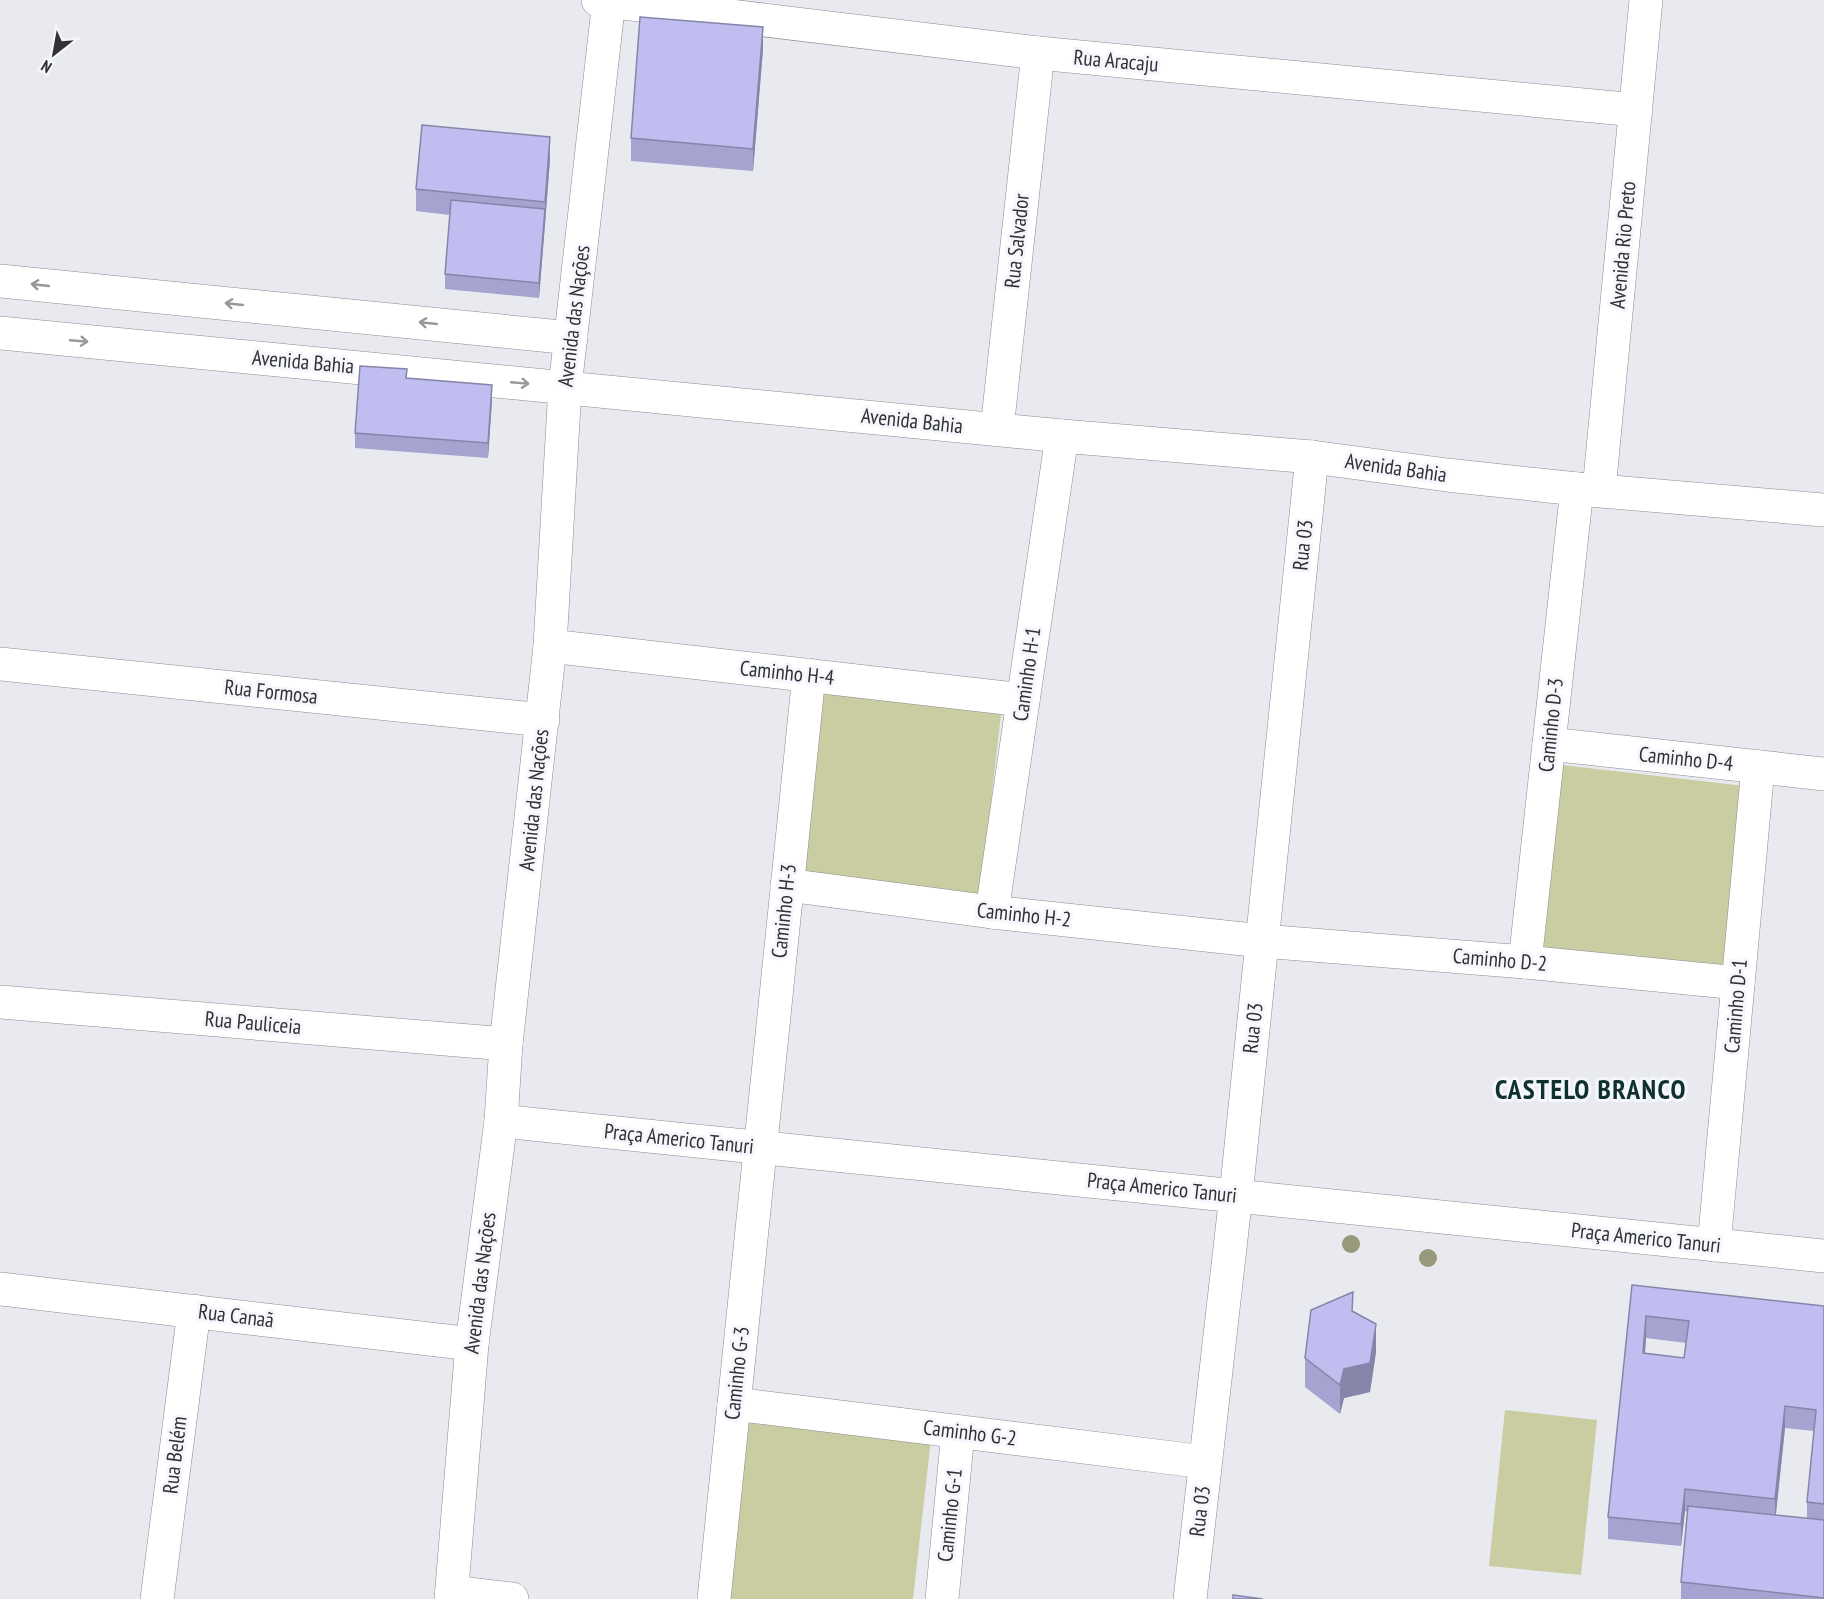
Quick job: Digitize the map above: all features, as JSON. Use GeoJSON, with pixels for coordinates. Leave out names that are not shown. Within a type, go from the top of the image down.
{"type":"FeatureCollection","features":[{"type":"Feature","properties":{"kind":"street","name":"Rua Aracaju"},"geometry":{"type":"LineString","coordinates":[[605,0],[1038,53],[1636,110]]}},
{"type":"Feature","properties":{"kind":"street","name":"Avenida das Nações"},"geometry":{"type":"LineString","coordinates":[[452,1596],[472,1344],[501,1121],[506,1044],[543,720],[550,646],[565,387],[605,0]]}},
{"type":"Feature","properties":{"kind":"street","name":"Avenida Rio Preto"},"geometry":{"type":"LineString","coordinates":[[1588,489],[1636,110],[1646,0]]}},
{"type":"Feature","properties":{"kind":"street","name":"Rua Salvador"},"geometry":{"type":"LineString","coordinates":[[997,429],[1038,53]]}},
{"type":"Feature","properties":{"kind":"street"},"geometry":{"type":"LineString","coordinates":[[0,281],[571,338]]}},
{"type":"Feature","properties":{"kind":"street","name":"Avenida Bahia"},"geometry":{"type":"LineString","coordinates":[[0,333],[1062,436],[1312,457],[1447,475],[1824,510]]}},
{"type":"Feature","properties":{"kind":"street","name":"Caminho H-1"},"geometry":{"type":"LineString","coordinates":[[992,912],[1062,436]]}},
{"type":"Feature","properties":{"kind":"street","name":"Rua 03"},"geometry":{"type":"LineString","coordinates":[[1190,1599],[1236,1195],[1312,457]]}},
{"type":"Feature","properties":{"kind":"street","name":"Caminho D-3"},"geometry":{"type":"LineString","coordinates":[[1525,962],[1549,744],[1588,489]]}},
{"type":"Feature","properties":{"kind":"street","name":"Caminho H-4"},"geometry":{"type":"LineString","coordinates":[[550,646],[1023,700]]}},
{"type":"Feature","properties":{"kind":"street","name":"Rua Formosa"},"geometry":{"type":"LineString","coordinates":[[0,664],[543,720]]}},
{"type":"Feature","properties":{"kind":"street","name":"Caminho H-3"},"geometry":{"type":"LineString","coordinates":[[760,1147],[809,675]]}},
{"type":"Feature","properties":{"kind":"street","name":"Caminho D-4"},"geometry":{"type":"LineString","coordinates":[[1549,744],[1824,774]]}},
{"type":"Feature","properties":{"kind":"street","name":"Caminho D-1"},"geometry":{"type":"LineString","coordinates":[[1714,1245],[1758,767]]}},
{"type":"Feature","properties":{"kind":"street","name":"Caminho H-2"},"geometry":{"type":"LineString","coordinates":[[787,885],[992,912],[1262,941]]}},
{"type":"Feature","properties":{"kind":"street","name":"Caminho D-2"},"geometry":{"type":"LineString","coordinates":[[1262,941],[1525,962],[1738,983]]}},
{"type":"Feature","properties":{"kind":"street","name":"Rua Pauliceia"},"geometry":{"type":"LineString","coordinates":[[0,1002],[506,1044]]}},
{"type":"Feature","properties":{"kind":"street","name":"Praça Americo Tanuri"},"geometry":{"type":"LineString","coordinates":[[501,1121],[1824,1256]]}},
{"type":"Feature","properties":{"kind":"street","name":"Caminho G-3"},"geometry":{"type":"LineString","coordinates":[[714,1599],[760,1147]]}},
{"type":"Feature","properties":{"kind":"street","name":"Rua Canaã"},"geometry":{"type":"LineString","coordinates":[[0,1289],[472,1344]]}},
{"type":"Feature","properties":{"kind":"street","name":"Rua Belém"},"geometry":{"type":"LineString","coordinates":[[157,1599],[194,1311]]}},
{"type":"Feature","properties":{"kind":"street","name":"Caminho G-2"},"geometry":{"type":"LineString","coordinates":[[734,1404],[1205,1462]]}},
{"type":"Feature","properties":{"kind":"street","name":"Caminho G-1"},"geometry":{"type":"LineString","coordinates":[[942,1599],[958,1432]]}},
{"type":"Feature","properties":{"kind":"street"},"geometry":{"type":"LineString","coordinates":[[452,1596],[512,1599]]}},
{"type":"Feature","properties":{"kind":"green space"},"geometry":{"type":"Polygon","coordinates":[[[818,692],[1001,714],[980,899],[797,877],[818,692]]]}},
{"type":"Feature","properties":{"kind":"green space"},"geometry":{"type":"Polygon","coordinates":[[[1553,764],[1745,786],[1725,974],[1532,952],[1553,764]]]}},
{"type":"Feature","properties":{"kind":"green space"},"geometry":{"type":"Polygon","coordinates":[[[1505,1410],[1597,1420],[1581,1575],[1489,1566],[1505,1410]]]}},
{"type":"Feature","properties":{"kind":"green space"},"geometry":{"type":"Polygon","coordinates":[[[742,1417],[931,1439],[913,1599],[722,1599],[742,1417]]]}},
{"type":"Feature","properties":{"kind":"building"},"geometry":{"type":"Polygon","coordinates":[[[640,17],[763,27],[753,149],[631,138],[640,17]]]}},
{"type":"Feature","properties":{"kind":"building"},"geometry":{"type":"Polygon","coordinates":[[[422,125],[550,137],[545,202],[416,189],[422,125]]]}},
{"type":"Feature","properties":{"kind":"building"},"geometry":{"type":"Polygon","coordinates":[[[451,200],[545,209],[539,283],[445,274],[451,200]]]}},
{"type":"Feature","properties":{"kind":"building"},"geometry":{"type":"Polygon","coordinates":[[[360,366],[407,369],[406,378],[492,385],[488,443],[355,433],[360,366]]]}},
{"type":"Feature","properties":{"kind":"building"},"geometry":{"type":"Polygon","coordinates":[[[1632,1285],[1824,1306],[1824,1504],[1807,1502],[1816,1410],[1785,1406],[1775,1499],[1685,1489],[1681,1524],[1608,1517],[1632,1285]],[[1646,1316],[1643,1353],[1684,1358],[1689,1321],[1646,1316]]]}},
{"type":"Feature","properties":{"kind":"building"},"geometry":{"type":"Polygon","coordinates":[[[1353,1292],[1352,1311],[1376,1324],[1370,1363],[1344,1369],[1340,1385],[1305,1358],[1311,1310],[1353,1292]]]}},
{"type":"Feature","properties":{"kind":"building"},"geometry":{"type":"Polygon","coordinates":[[[1688,1506],[1824,1520],[1824,1598],[1681,1582],[1688,1506]]]}},
{"type":"Feature","properties":{"kind":"building"},"geometry":{"type":"Polygon","coordinates":[[[1233,1595],[1263,1599],[1233,1599],[1233,1595]]]}},
{"type":"Feature","properties":{"kind":"district","name":"CASTELO BRANCO"},"geometry":{"type":"Point","coordinates":[1591,1090]}}]}
